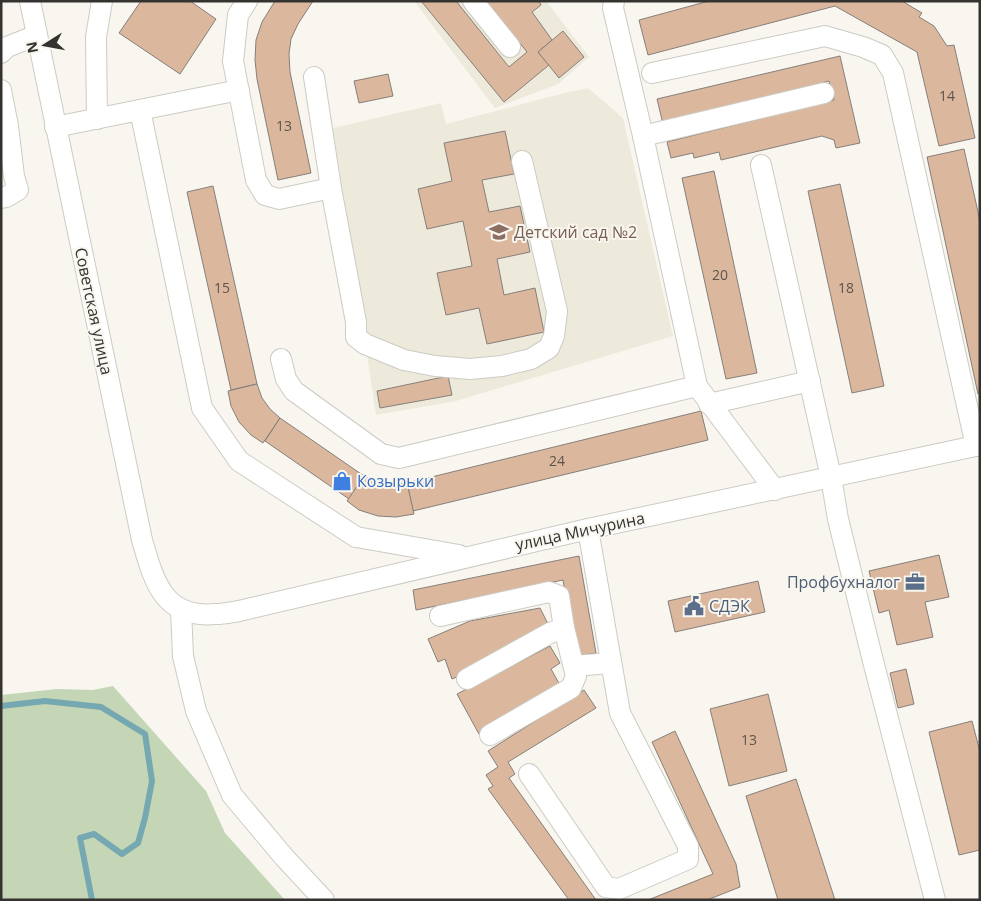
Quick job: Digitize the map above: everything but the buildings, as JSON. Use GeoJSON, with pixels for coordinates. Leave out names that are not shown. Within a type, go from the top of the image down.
{"type":"FeatureCollection","features":[{"type":"Feature","properties":{"kind":"street","name":"Советская улица"},"geometry":{"type":"LineString","coordinates":[[30,1],[142,540],[159,589],[170,602],[181,610]]}},
{"type":"Feature","properties":{"kind":"street"},"geometry":{"type":"LineString","coordinates":[[97,119],[96,37],[102,1]]}},
{"type":"Feature","properties":{"kind":"street"},"geometry":{"type":"LineString","coordinates":[[247,1],[238,15],[233,61],[256,180],[265,195],[279,199],[332,188]]}},
{"type":"Feature","properties":{"kind":"street"},"geometry":{"type":"LineString","coordinates":[[473,1],[510,47]]}},
{"type":"Feature","properties":{"kind":"street"},"geometry":{"type":"LineString","coordinates":[[614,1],[697,386],[775,490]]}},
{"type":"Feature","properties":{"kind":"street"},"geometry":{"type":"LineString","coordinates":[[1,53],[6,47],[37,35]]}},
{"type":"Feature","properties":{"kind":"street"},"geometry":{"type":"LineString","coordinates":[[652,73],[825,36],[863,47],[882,55],[893,73],[978,445]]}},
{"type":"Feature","properties":{"kind":"street"},"geometry":{"type":"LineString","coordinates":[[314,76],[356,322],[356,337],[366,344],[404,360],[435,366],[470,369],[502,366],[531,359],[549,348],[554,336],[557,311],[522,161]]}},
{"type":"Feature","properties":{"kind":"street"},"geometry":{"type":"LineString","coordinates":[[1,90],[8,126],[14,176],[18,190],[1,198]]}},
{"type":"Feature","properties":{"kind":"street"},"geometry":{"type":"LineString","coordinates":[[55,126],[239,90]]}},
{"type":"Feature","properties":{"kind":"street"},"geometry":{"type":"LineString","coordinates":[[643,136],[824,94]]}},
{"type":"Feature","properties":{"kind":"street"},"geometry":{"type":"LineString","coordinates":[[140,110],[202,408],[239,461],[356,537],[467,557]]}},
{"type":"Feature","properties":{"kind":"street"},"geometry":{"type":"LineString","coordinates":[[762,165],[831,477],[838,519],[935,900]]}},
{"type":"Feature","properties":{"kind":"street"},"geometry":{"type":"LineString","coordinates":[[281,359],[286,378],[294,391],[381,454],[399,458],[697,386]]}},
{"type":"Feature","properties":{"kind":"street"},"geometry":{"type":"LineString","coordinates":[[710,404],[810,381]]}},
{"type":"Feature","properties":{"kind":"street","name":"улица Мичурина"},"geometry":{"type":"LineString","coordinates":[[181,610],[194,614],[214,615],[239,611],[588,529],[978,445]]}},
{"type":"Feature","properties":{"kind":"street"},"geometry":{"type":"LineString","coordinates":[[529,774],[606,887],[619,888],[688,859],[688,846],[620,713],[588,529]]}},
{"type":"Feature","properties":{"kind":"street"},"geometry":{"type":"LineString","coordinates":[[440,616],[549,592],[559,596],[564,628],[576,676],[571,688],[490,735]]}},
{"type":"Feature","properties":{"kind":"street"},"geometry":{"type":"LineString","coordinates":[[181,610],[183,656],[196,711],[232,795],[284,857],[324,900]]}},
{"type":"Feature","properties":{"kind":"street"},"geometry":{"type":"LineString","coordinates":[[467,679],[550,633],[564,628]]}},
{"type":"Feature","properties":{"kind":"street"},"geometry":{"type":"LineString","coordinates":[[574,666],[610,663]]}},
{"type":"Feature","properties":{"kind":"shaded area"},"geometry":{"type":"Polygon","coordinates":[[[414,1],[546,1],[589,57],[558,84],[495,108],[414,1]]]}},
{"type":"Feature","properties":{"kind":"shaded area","name":"Детский сад №2"},"geometry":{"type":"Polygon","coordinates":[[[588,88],[623,118],[673,336],[456,401],[376,415],[333,128],[441,103],[446,124],[588,88]]]}},
{"type":"Feature","properties":{"kind":"green space"},"geometry":{"type":"Polygon","coordinates":[[[113,686],[206,791],[225,833],[285,900],[1,900],[1,695],[57,689],[93,690],[113,686]]]}},
{"type":"Feature","properties":{"kind":"waterway"},"geometry":{"type":"LineString","coordinates":[[1,706],[45,701],[101,707],[145,734],[152,781],[138,843],[122,854],[94,834],[80,838],[92,900]]}},
{"type":"Feature","properties":{"kind":"place","name":"Детский сад №2"},"geometry":{"type":"Point","coordinates":[499,232]}},
{"type":"Feature","properties":{"kind":"place","name":"Козырьки"},"geometry":{"type":"Point","coordinates":[342,481]}},
{"type":"Feature","properties":{"kind":"place","name":"Профбухналог"},"geometry":{"type":"Point","coordinates":[915,582]}},
{"type":"Feature","properties":{"kind":"place","name":"СДЭК"},"geometry":{"type":"Point","coordinates":[694,606]}}]}
